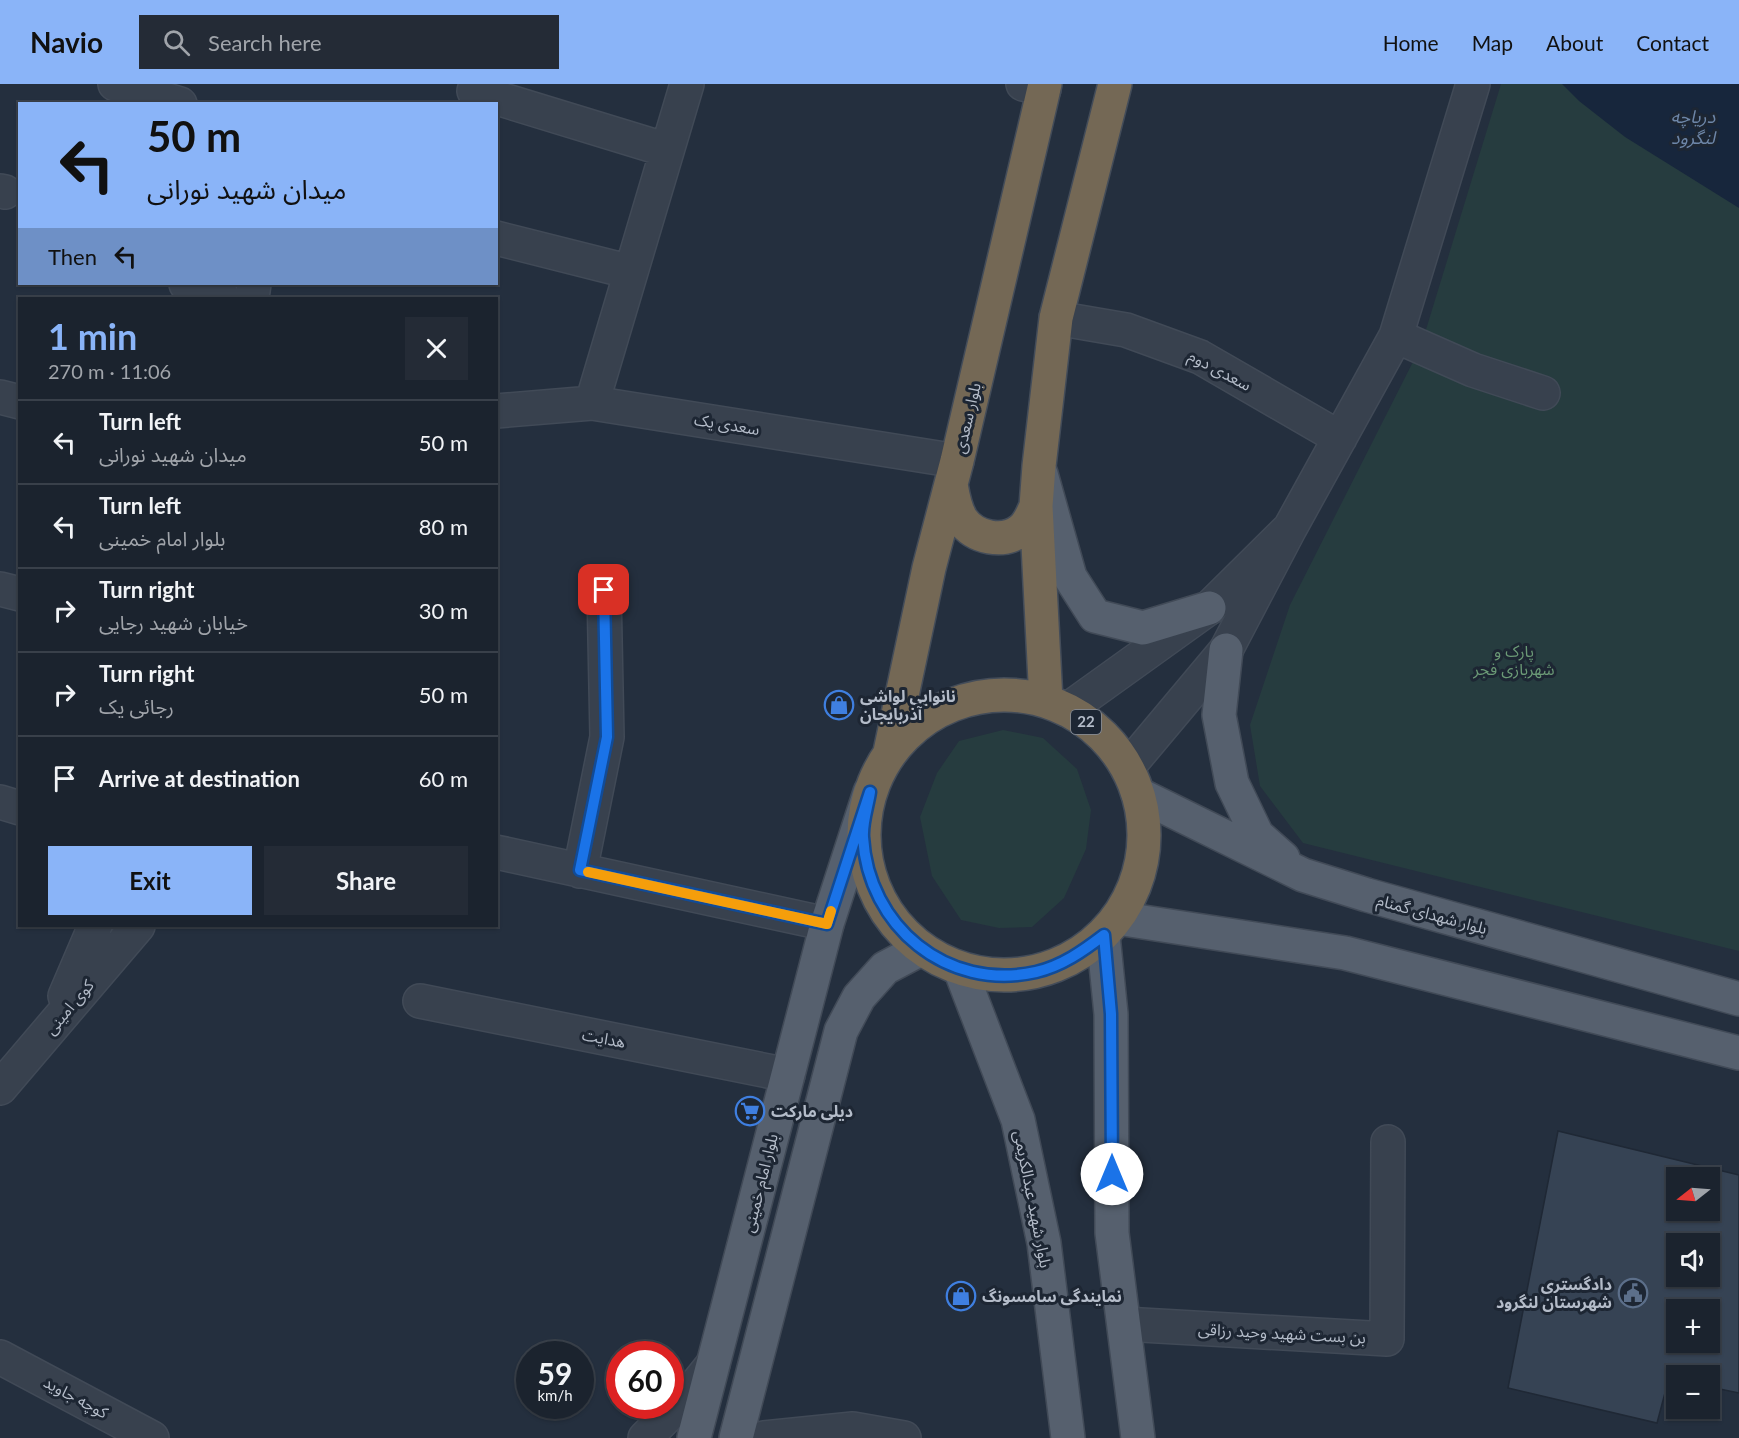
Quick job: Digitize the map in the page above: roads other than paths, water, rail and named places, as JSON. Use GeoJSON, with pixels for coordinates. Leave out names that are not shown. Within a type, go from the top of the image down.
{"type":"FeatureCollection","features":[{"type":"Feature","properties":{"kind":"highway"},"geometry":{"type":"LineString","coordinates":[[1057,705],[1036,506],[1039,466],[1056,318],[1115,84]]}},
{"type":"Feature","properties":{"kind":"highway","name":"بلوار سعدی"},"geometry":{"type":"LineString","coordinates":[[890,752],[929,568],[954,472],[1037,86]]}},
{"type":"Feature","properties":{"kind":"highway"},"geometry":{"type":"LineString","coordinates":[[954,472],[953,496],[961,518],[970,528],[982,535],[995,538],[1008,537],[1020,531],[1030,521],[1036,506]]}},
{"type":"Feature","properties":{"kind":"highway","name":"22"},"geometry":{"type":"LineString","coordinates":[[1003,694],[1057,705],[1091,725],[1112,745],[1133,781],[1144,837],[1137,880],[1111,926],[1072,959],[1036,972],[998,976],[960,969],[921,949],[890,917],[870,878],[863,835],[870,792],[890,752],[920,721],[960,701],[1003,694]]}},
{"type":"Feature","properties":{"kind":"main road"},"geometry":{"type":"LineString","coordinates":[[1039,466],[1070,577],[1095,616],[1143,628],[1209,608]]}},
{"type":"Feature","properties":{"kind":"main road"},"geometry":{"type":"LineString","coordinates":[[1226,650],[1219,715],[1232,783],[1257,835],[1303,875]]}},
{"type":"Feature","properties":{"kind":"main road","name":"بلوار شهدای گمنام"},"geometry":{"type":"LineString","coordinates":[[1133,781],[1303,875],[1366,895],[1739,999]]}},
{"type":"Feature","properties":{"kind":"main road","name":"بلوار امام خمینی"},"geometry":{"type":"LineString","coordinates":[[694,1438],[827,924],[870,792]]}},
{"type":"Feature","properties":{"kind":"main road"},"geometry":{"type":"LineString","coordinates":[[1138,1438],[1112,1233],[1111,926],[1345,953],[1739,1053]]}},
{"type":"Feature","properties":{"kind":"main road"},"geometry":{"type":"LineString","coordinates":[[703,1403],[739,1425],[841,1031],[859,997],[885,968],[921,949]]}},
{"type":"Feature","properties":{"kind":"main road","name":"بلوار شهید عبدالکریمی"},"geometry":{"type":"LineString","coordinates":[[960,969],[1017,1120],[1044,1243],[1068,1438]]}},
{"type":"Feature","properties":{"kind":"street"},"geometry":{"type":"LineString","coordinates":[[115,84],[174,102]]}},
{"type":"Feature","properties":{"kind":"street"},"geometry":{"type":"LineString","coordinates":[[592,403],[687,84]]}},
{"type":"Feature","properties":{"kind":"street"},"geometry":{"type":"LineString","coordinates":[[1133,781],[1226,650],[1290,528],[1396,336],[1473,84]]}},
{"type":"Feature","properties":{"kind":"street"},"geometry":{"type":"LineString","coordinates":[[474,91],[667,150]]}},
{"type":"Feature","properties":{"kind":"street"},"geometry":{"type":"LineString","coordinates":[[498,239],[631,272]]}},
{"type":"Feature","properties":{"kind":"street"},"geometry":{"type":"LineString","coordinates":[[189,285],[220,297]]}},
{"type":"Feature","properties":{"kind":"street","name":"سعدی دوم"},"geometry":{"type":"LineString","coordinates":[[1056,318],[1126,330],[1200,357],[1340,438]]}},
{"type":"Feature","properties":{"kind":"street"},"geometry":{"type":"LineString","coordinates":[[1396,336],[1473,370],[1542,393]]}},
{"type":"Feature","properties":{"kind":"street"},"geometry":{"type":"LineString","coordinates":[[0,397],[18,402]]}},
{"type":"Feature","properties":{"kind":"street","name":"سعدی یک"},"geometry":{"type":"LineString","coordinates":[[498,411],[592,403],[954,472]]}},
{"type":"Feature","properties":{"kind":"street"},"geometry":{"type":"LineString","coordinates":[[1057,705],[1209,608],[1290,528]]}},
{"type":"Feature","properties":{"kind":"street"},"geometry":{"type":"LineString","coordinates":[[0,589],[18,594]]}},
{"type":"Feature","properties":{"kind":"street"},"geometry":{"type":"LineString","coordinates":[[580,870],[607,737],[604,590]]}},
{"type":"Feature","properties":{"kind":"street"},"geometry":{"type":"LineString","coordinates":[[0,802],[18,807]]}},
{"type":"Feature","properties":{"kind":"street"},"geometry":{"type":"LineString","coordinates":[[498,852],[827,924]]}},
{"type":"Feature","properties":{"kind":"street"},"geometry":{"type":"LineString","coordinates":[[53,1026],[95,927]]}},
{"type":"Feature","properties":{"kind":"street","name":"کوی امینی"},"geometry":{"type":"LineString","coordinates":[[6,1071],[53,1026],[137,927]]}},
{"type":"Feature","properties":{"kind":"street","name":"هدایت"},"geometry":{"type":"LineString","coordinates":[[420,1001],[788,1075]]}},
{"type":"Feature","properties":{"kind":"street","name":"بن بست شهید وحید رزاقی"},"geometry":{"type":"LineString","coordinates":[[1124,1324],[1387,1339],[1388,1142]]}},
{"type":"Feature","properties":{"kind":"street","name":"کوچه جاوید"},"geometry":{"type":"LineString","coordinates":[[0,1357],[152,1438]]}},
{"type":"Feature","properties":{"kind":"street"},"geometry":{"type":"LineString","coordinates":[[645,1438],[688,1395],[713,1364]]}},
{"type":"Feature","properties":{"kind":"street"},"geometry":{"type":"LineString","coordinates":[[764,1438],[853,1429],[904,1438]]}},
{"type":"Feature","properties":{"kind":"water","name":"دریاچه لنگرود"},"geometry":{"type":"Polygon","coordinates":[[[1562,84],[1739,84],[1739,208],[1625,137],[1579,101],[1562,84]]]}},
{"type":"Feature","properties":{"kind":"place","name":"نانوایی لواشی آذربایجان"},"geometry":{"type":"Point","coordinates":[839,705]}},
{"type":"Feature","properties":{"kind":"place","name":"دیلی مارکت"},"geometry":{"type":"Point","coordinates":[750,1111]}},
{"type":"Feature","properties":{"kind":"place","name":"دادگستری شهرستان لنگرود"},"geometry":{"type":"Point","coordinates":[1633,1293]}},
{"type":"Feature","properties":{"kind":"place","name":"نمایندگی سامسونگ"},"geometry":{"type":"Point","coordinates":[961,1296]}},
{"type":"Feature","properties":{"kind":"park label","name":"پارک و شهربازی فجر"},"geometry":{"type":"Point","coordinates":[1514,660]}}]}
